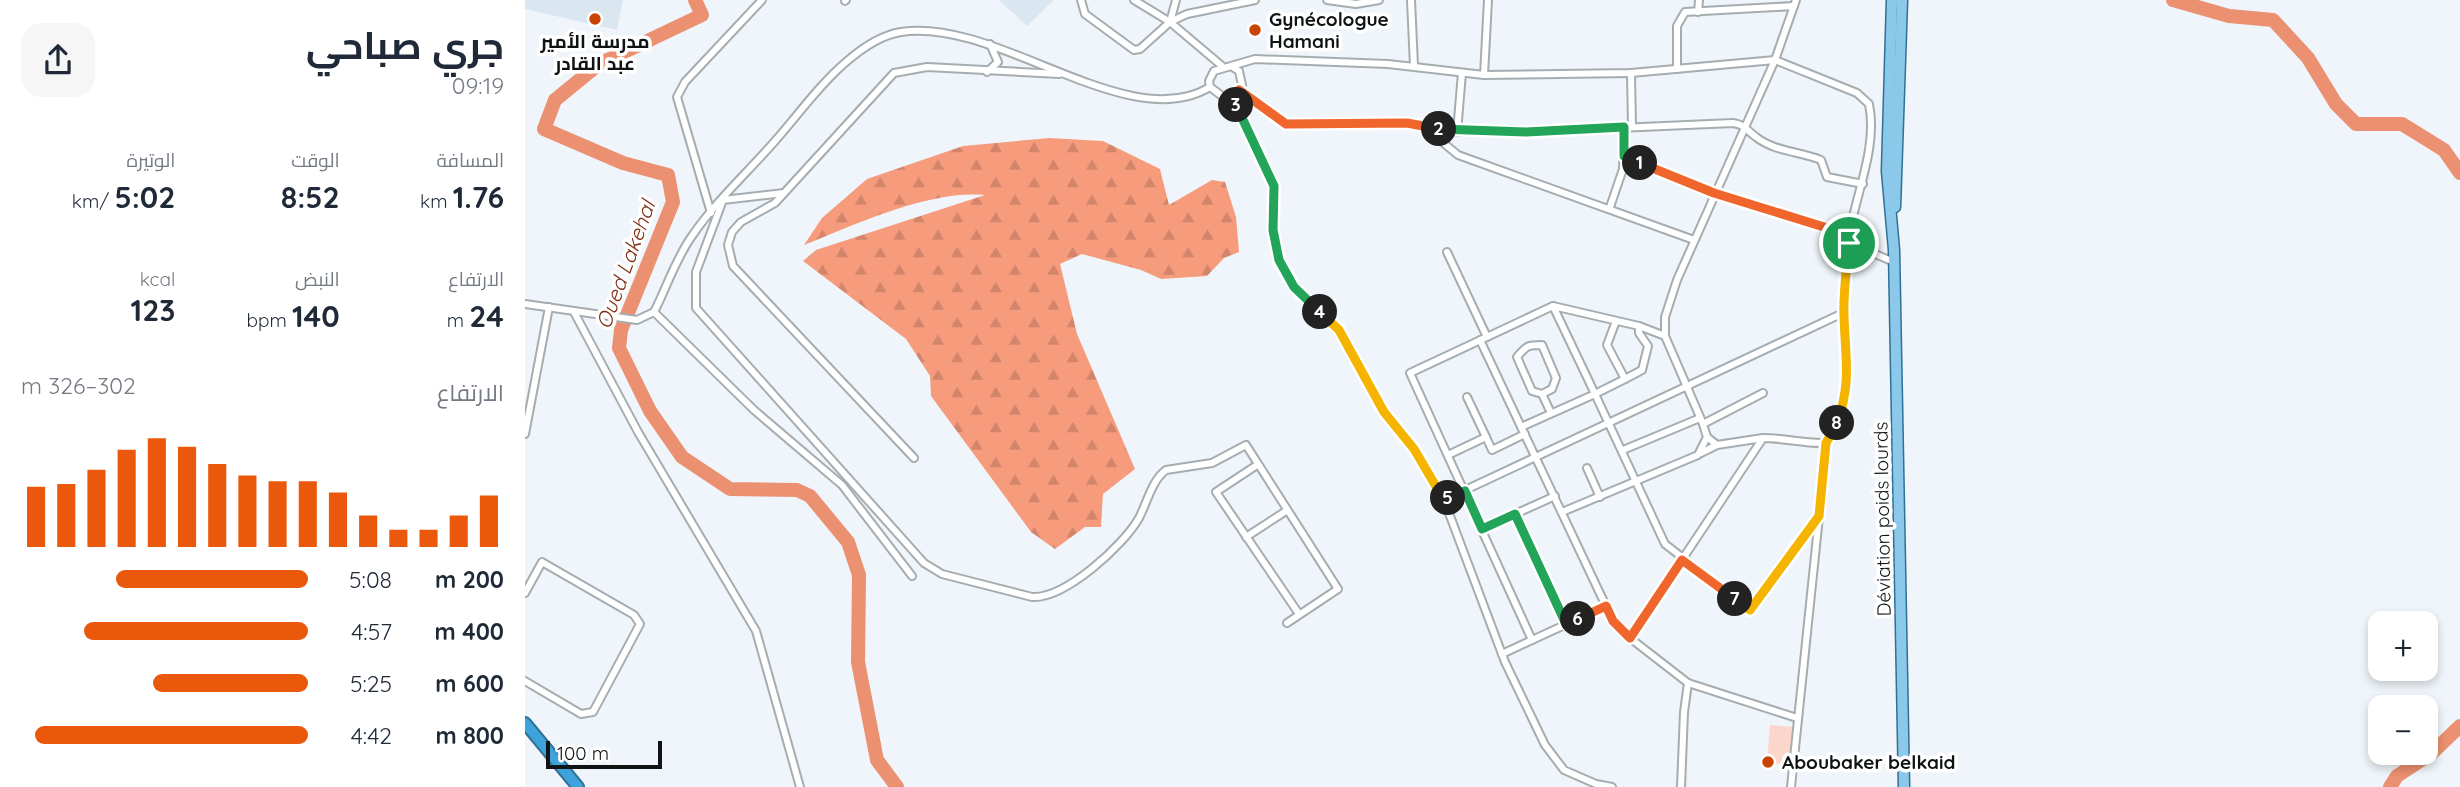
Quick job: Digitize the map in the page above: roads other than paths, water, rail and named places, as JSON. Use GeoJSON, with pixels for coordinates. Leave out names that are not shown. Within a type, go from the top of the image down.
{"type":"FeatureCollection","features":[{"type":"Feature","properties":{"kind":"highway"},"geometry":{"type":"LineString","coordinates":[[525,723],[578,787]]}},
{"type":"Feature","properties":{"kind":"main road","name":"Déviation poids lourds"},"geometry":{"type":"LineString","coordinates":[[1892,0],[1887,171],[1894,250]]}},
{"type":"Feature","properties":{"kind":"main road","name":"Déviation poids lourds"},"geometry":{"type":"LineString","coordinates":[[1902,0],[1894,262],[1904,787]]}},
{"type":"Feature","properties":{"kind":"street"},"geometry":{"type":"LineString","coordinates":[[711,213],[677,97],[685,82],[760,0]]}},
{"type":"Feature","properties":{"kind":"street"},"geometry":{"type":"LineString","coordinates":[[1081,0],[1085,14],[1134,50],[1140,49],[1170,22],[1187,14],[1255,0]]}},
{"type":"Feature","properties":{"kind":"street"},"geometry":{"type":"LineString","coordinates":[[1134,0],[1170,22],[1222,66],[1255,59],[1414,66],[1484,75],[1631,73],[1775,60],[1857,93],[1869,104],[1863,184],[1850,235],[1843,313],[1849,373],[1847,392],[1836,425],[1826,443],[1791,787]]}},
{"type":"Feature","properties":{"kind":"street"},"geometry":{"type":"LineString","coordinates":[[1170,22],[1176,0]]}},
{"type":"Feature","properties":{"kind":"street"},"geometry":{"type":"LineString","coordinates":[[1327,0],[1356,4],[1379,0]]}},
{"type":"Feature","properties":{"kind":"street"},"geometry":{"type":"LineString","coordinates":[[1411,0],[1414,66]]}},
{"type":"Feature","properties":{"kind":"street"},"geometry":{"type":"LineString","coordinates":[[1484,75],[1487,0]]}},
{"type":"Feature","properties":{"kind":"street"},"geometry":{"type":"LineString","coordinates":[[1698,12],[1699,0]]}},
{"type":"Feature","properties":{"kind":"street"},"geometry":{"type":"LineString","coordinates":[[1746,9],[1747,0]]}},
{"type":"Feature","properties":{"kind":"street"},"geometry":{"type":"LineString","coordinates":[[1677,69],[1680,16],[1685,12],[1795,3],[1775,60],[1714,193],[1665,317],[1665,336],[1685,388],[1707,437],[1717,445]]}},
{"type":"Feature","properties":{"kind":"street"},"geometry":{"type":"LineString","coordinates":[[525,304],[637,320],[653,312],[680,254],[711,213],[845,63],[883,37],[900,32],[945,32],[990,44],[1064,74],[1150,99],[1192,97],[1210,88]]}},
{"type":"Feature","properties":{"kind":"street"},"geometry":{"type":"LineString","coordinates":[[986,72],[998,62],[990,44]]}},
{"type":"Feature","properties":{"kind":"street"},"geometry":{"type":"LineString","coordinates":[[1210,88],[1210,78],[1222,66]]}},
{"type":"Feature","properties":{"kind":"street"},"geometry":{"type":"LineString","coordinates":[[1210,88],[1221,96],[1232,96],[1239,90],[1241,75],[1231,66]]}},
{"type":"Feature","properties":{"kind":"street"},"geometry":{"type":"LineString","coordinates":[[914,458],[733,266],[728,245],[732,232],[741,222],[775,203],[894,73],[927,67],[1064,74]]}},
{"type":"Feature","properties":{"kind":"street"},"geometry":{"type":"LineString","coordinates":[[1457,131],[1462,73]]}},
{"type":"Feature","properties":{"kind":"street"},"geometry":{"type":"LineString","coordinates":[[1631,73],[1632,127]]}},
{"type":"Feature","properties":{"kind":"street"},"geometry":{"type":"LineString","coordinates":[[1239,90],[1286,124],[1407,123],[1457,131],[1526,132],[1744,125],[1756,137],[1777,149],[1821,160],[1827,177],[1863,184]]}},
{"type":"Feature","properties":{"kind":"street"},"geometry":{"type":"LineString","coordinates":[[1232,96],[1274,186],[1275,246],[1286,274],[1307,300],[1339,330],[1384,412],[1414,449],[1444,500],[1502,654],[1545,745],[1564,770],[1596,785],[1612,787]]}},
{"type":"Feature","properties":{"kind":"street"},"geometry":{"type":"LineString","coordinates":[[1424,127],[1458,155],[1694,240]]}},
{"type":"Feature","properties":{"kind":"street"},"geometry":{"type":"LineString","coordinates":[[1610,208],[1624,156],[1624,127]]}},
{"type":"Feature","properties":{"kind":"street"},"geometry":{"type":"LineString","coordinates":[[1624,156],[1714,193],[1850,235]]}},
{"type":"Feature","properties":{"kind":"street"},"geometry":{"type":"LineString","coordinates":[[723,200],[785,193]]}},
{"type":"Feature","properties":{"kind":"street"},"geometry":{"type":"LineString","coordinates":[[723,200],[696,272],[696,308],[868,499],[909,549],[932,570],[1019,594],[1045,597],[1092,568],[1120,545],[1166,470],[1212,463],[1245,445],[1338,589],[1287,623]]}},
{"type":"Feature","properties":{"kind":"street"},"geometry":{"type":"LineString","coordinates":[[1849,243],[1894,262]]}},
{"type":"Feature","properties":{"kind":"street"},"geometry":{"type":"LineString","coordinates":[[1447,252],[1523,430],[1613,621],[1630,638],[1688,683],[1797,718]]}},
{"type":"Feature","properties":{"kind":"street"},"geometry":{"type":"LineString","coordinates":[[1532,640],[1410,373],[1553,306],[1639,326],[1665,336]]}},
{"type":"Feature","properties":{"kind":"street"},"geometry":{"type":"LineString","coordinates":[[1553,306],[1638,482],[1657,531],[1665,544],[1682,560],[1750,610],[1819,516]]}},
{"type":"Feature","properties":{"kind":"street"},"geometry":{"type":"LineString","coordinates":[[525,434],[549,307]]}},
{"type":"Feature","properties":{"kind":"street"},"geometry":{"type":"LineString","coordinates":[[574,312],[638,432],[723,580],[756,631],[800,787]]}},
{"type":"Feature","properties":{"kind":"street"},"geometry":{"type":"LineString","coordinates":[[653,312],[754,410],[842,485],[912,576]]}},
{"type":"Feature","properties":{"kind":"street"},"geometry":{"type":"LineString","coordinates":[[1444,500],[1843,313]]}},
{"type":"Feature","properties":{"kind":"street"},"geometry":{"type":"LineString","coordinates":[[1616,321],[1607,345],[1625,379]]}},
{"type":"Feature","properties":{"kind":"street"},"geometry":{"type":"LineString","coordinates":[[1467,397],[1492,450],[1551,413],[1642,370],[1649,346],[1639,333],[1639,326]]}},
{"type":"Feature","properties":{"kind":"street"},"geometry":{"type":"LineString","coordinates":[[1542,394],[1552,389],[1556,378],[1542,345],[1531,344],[1521,348],[1517,357],[1532,391],[1542,394],[1551,413]]}},
{"type":"Feature","properties":{"kind":"street"},"geometry":{"type":"LineString","coordinates":[[1623,450],[1701,421],[1763,393]]}},
{"type":"Feature","properties":{"kind":"street"},"geometry":{"type":"LineString","coordinates":[[1698,455],[1707,437]]}},
{"type":"Feature","properties":{"kind":"street"},"geometry":{"type":"LineString","coordinates":[[1448,455],[1486,438]]}},
{"type":"Feature","properties":{"kind":"street"},"geometry":{"type":"LineString","coordinates":[[1562,512],[1638,482],[1717,445],[1763,438],[1790,439],[1801,444],[1826,443]]}},
{"type":"Feature","properties":{"kind":"street"},"geometry":{"type":"LineString","coordinates":[[1630,638],[1763,438]]}},
{"type":"Feature","properties":{"kind":"street"},"geometry":{"type":"LineString","coordinates":[[1257,465],[1216,492],[1299,614]]}},
{"type":"Feature","properties":{"kind":"street"},"geometry":{"type":"LineString","coordinates":[[1587,468],[1600,497]]}},
{"type":"Feature","properties":{"kind":"street"},"geometry":{"type":"LineString","coordinates":[[1482,529],[1555,496]]}},
{"type":"Feature","properties":{"kind":"street"},"geometry":{"type":"LineString","coordinates":[[1246,537],[1286,511]]}},
{"type":"Feature","properties":{"kind":"street"},"geometry":{"type":"LineString","coordinates":[[1515,514],[1566,624]]}},
{"type":"Feature","properties":{"kind":"street"},"geometry":{"type":"LineString","coordinates":[[525,593],[542,562],[634,615],[640,624],[593,712],[581,714],[525,681]]}},
{"type":"Feature","properties":{"kind":"street"},"geometry":{"type":"LineString","coordinates":[[1502,654],[1606,606]]}},
{"type":"Feature","properties":{"kind":"street"},"geometry":{"type":"LineString","coordinates":[[1681,787],[1688,683]]}},
{"type":"Feature","properties":{"kind":"waterway","name":"Oued Lakehal"},"geometry":{"type":"LineString","coordinates":[[695,0],[702,15],[599,64],[555,100],[544,129],[623,163],[668,175],[673,202],[621,330],[619,348],[650,411],[682,457],[730,489],[797,490],[810,496],[848,542],[859,575],[858,662],[877,760],[897,787]]}},
{"type":"Feature","properties":{"kind":"waterway"},"geometry":{"type":"LineString","coordinates":[[2173,0],[2229,16],[2273,20],[2308,58],[2336,104],[2356,124],[2402,124],[2444,150],[2460,173]]}},
{"type":"Feature","properties":{"kind":"waterway"},"geometry":{"type":"LineString","coordinates":[[2390,787],[2397,776],[2432,753],[2460,726]]}},
{"type":"Feature","properties":{"kind":"place","name":"مدرسة الأمير عبد القادر"},"geometry":{"type":"Point","coordinates":[595,19]}},
{"type":"Feature","properties":{"kind":"place","name":"Gynécologue Hamani"},"geometry":{"type":"Point","coordinates":[1255,30]}},
{"type":"Feature","properties":{"kind":"place","name":"Aboubaker belkaid"},"geometry":{"type":"Point","coordinates":[1768,762]}}]}
